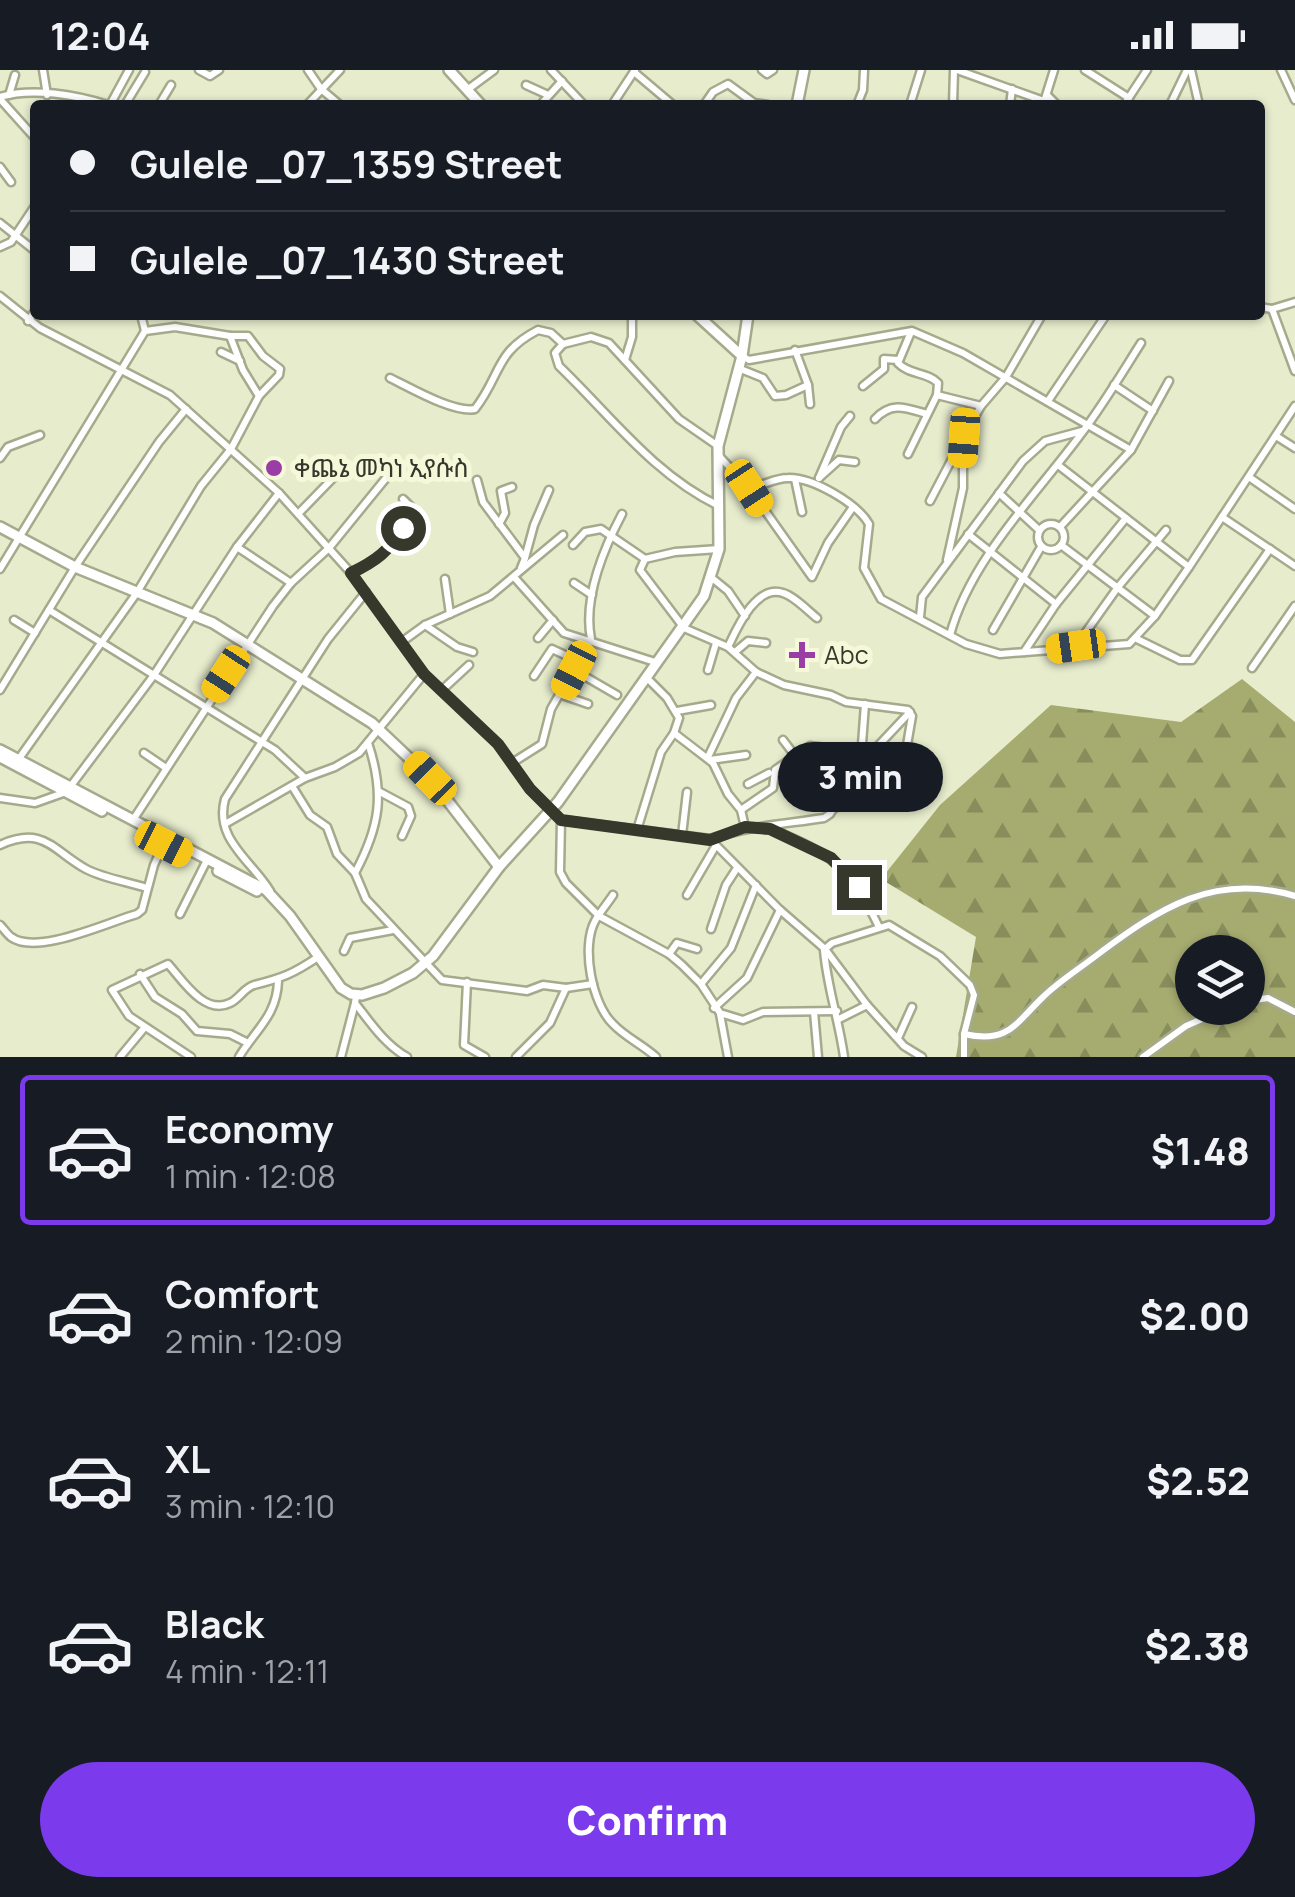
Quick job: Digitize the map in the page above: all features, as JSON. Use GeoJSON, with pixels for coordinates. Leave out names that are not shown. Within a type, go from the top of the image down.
{"type":"FeatureCollection","features":[{"type":"Feature","properties":{"kind":"main road"},"geometry":{"type":"LineString","coordinates":[[449,70],[476,100]]}},
{"type":"Feature","properties":{"kind":"main road"},"geometry":{"type":"LineString","coordinates":[[798,100],[804,70]]}},
{"type":"Feature","properties":{"kind":"main road"},"geometry":{"type":"LineString","coordinates":[[702,320],[742,356]]}},
{"type":"Feature","properties":{"kind":"main road"},"geometry":{"type":"LineString","coordinates":[[0,754],[18,760],[164,844],[260,892],[301,935],[341,988],[355,999],[403,979],[427,962],[499,867],[550,810],[684,628],[712,578],[719,549],[718,450],[747,320]]}},
{"type":"Feature","properties":{"kind":"main road"},"geometry":{"type":"LineString","coordinates":[[0,527],[75,568],[193,615],[246,642],[381,729],[430,778],[499,867]]}},
{"type":"Feature","properties":{"kind":"main road"},"geometry":{"type":"LineString","coordinates":[[0,754],[257,884],[273,896],[301,935]]}},
{"type":"Feature","properties":{"kind":"street"},"geometry":{"type":"LineString","coordinates":[[44,70],[48,95]]}},
{"type":"Feature","properties":{"kind":"street"},"geometry":{"type":"LineString","coordinates":[[112,100],[129,70]]}},
{"type":"Feature","properties":{"kind":"street"},"geometry":{"type":"LineString","coordinates":[[199,70],[210,76],[220,70]]}},
{"type":"Feature","properties":{"kind":"street"},"geometry":{"type":"LineString","coordinates":[[308,70],[335,100]]}},
{"type":"Feature","properties":{"kind":"street"},"geometry":{"type":"LineString","coordinates":[[311,100],[340,70]]}},
{"type":"Feature","properties":{"kind":"street"},"geometry":{"type":"LineString","coordinates":[[467,90],[494,70]]}},
{"type":"Feature","properties":{"kind":"street"},"geometry":{"type":"LineString","coordinates":[[551,70],[579,100]]}},
{"type":"Feature","properties":{"kind":"street"},"geometry":{"type":"LineString","coordinates":[[762,70],[768,74],[774,70]]}},
{"type":"Feature","properties":{"kind":"street"},"geometry":{"type":"LineString","coordinates":[[858,100],[864,70]]}},
{"type":"Feature","properties":{"kind":"street"},"geometry":{"type":"LineString","coordinates":[[912,100],[921,70]]}},
{"type":"Feature","properties":{"kind":"street"},"geometry":{"type":"LineString","coordinates":[[953,100],[956,70],[980,73],[1045,100],[1054,70]]}},
{"type":"Feature","properties":{"kind":"street"},"geometry":{"type":"LineString","coordinates":[[1085,70],[1125,100]]}},
{"type":"Feature","properties":{"kind":"street"},"geometry":{"type":"LineString","coordinates":[[1127,100],[1147,70]]}},
{"type":"Feature","properties":{"kind":"street"},"geometry":{"type":"LineString","coordinates":[[1173,100],[1190,70]]}},
{"type":"Feature","properties":{"kind":"street"},"geometry":{"type":"LineString","coordinates":[[1190,70],[1198,100]]}},
{"type":"Feature","properties":{"kind":"street"},"geometry":{"type":"LineString","coordinates":[[615,100],[634,71],[667,100]]}},
{"type":"Feature","properties":{"kind":"street"},"geometry":{"type":"LineString","coordinates":[[128,100],[145,72]]}},
{"type":"Feature","properties":{"kind":"street"},"geometry":{"type":"LineString","coordinates":[[1295,72],[1282,73],[1295,100]]}},
{"type":"Feature","properties":{"kind":"street"},"geometry":{"type":"LineString","coordinates":[[10,94],[15,75]]}},
{"type":"Feature","properties":{"kind":"street"},"geometry":{"type":"LineString","coordinates":[[526,85],[546,98],[562,81]]}},
{"type":"Feature","properties":{"kind":"street"},"geometry":{"type":"LineString","coordinates":[[708,100],[728,84],[749,100]]}},
{"type":"Feature","properties":{"kind":"street"},"geometry":{"type":"LineString","coordinates":[[162,100],[171,85]]}},
{"type":"Feature","properties":{"kind":"street"},"geometry":{"type":"LineString","coordinates":[[1011,100],[1012,89]]}},
{"type":"Feature","properties":{"kind":"street"},"geometry":{"type":"LineString","coordinates":[[30,132],[0,98],[10,94],[90,100]]}},
{"type":"Feature","properties":{"kind":"street"},"geometry":{"type":"LineString","coordinates":[[0,167],[10,182]]}},
{"type":"Feature","properties":{"kind":"street"},"geometry":{"type":"LineString","coordinates":[[0,247],[15,236],[30,214]]}},
{"type":"Feature","properties":{"kind":"street"},"geometry":{"type":"LineString","coordinates":[[0,222],[30,246]]}},
{"type":"Feature","properties":{"kind":"street"},"geometry":{"type":"LineString","coordinates":[[0,296],[28,321],[156,386],[279,492],[351,573],[424,674],[512,763],[530,789],[561,820],[682,835],[713,843],[825,949],[866,1004],[914,1056]]}},
{"type":"Feature","properties":{"kind":"street"},"geometry":{"type":"LineString","coordinates":[[1265,308],[1295,302]]}},
{"type":"Feature","properties":{"kind":"street"},"geometry":{"type":"LineString","coordinates":[[0,310],[8,304]]}},
{"type":"Feature","properties":{"kind":"street"},"geometry":{"type":"LineString","coordinates":[[1272,309],[1295,372]]}},
{"type":"Feature","properties":{"kind":"street"},"geometry":{"type":"LineString","coordinates":[[0,570],[144,331],[143,320]]}},
{"type":"Feature","properties":{"kind":"street"},"geometry":{"type":"LineString","coordinates":[[625,360],[632,320]]}},
{"type":"Feature","properties":{"kind":"street"},"geometry":{"type":"LineString","coordinates":[[930,502],[982,406],[1006,377],[1039,320]]}},
{"type":"Feature","properties":{"kind":"street"},"geometry":{"type":"LineString","coordinates":[[1048,402],[1102,320]]}},
{"type":"Feature","properties":{"kind":"street"},"geometry":{"type":"LineString","coordinates":[[18,760],[136,594],[201,486],[231,449],[259,396],[279,375],[280,369],[263,356],[248,336],[175,327],[144,331]]}},
{"type":"Feature","properties":{"kind":"street"},"geometry":{"type":"LineString","coordinates":[[390,378],[453,406],[475,410],[494,382],[507,350],[517,342],[544,330],[563,344]]}},
{"type":"Feature","properties":{"kind":"street"},"geometry":{"type":"LineString","coordinates":[[742,356],[749,360],[912,331],[963,353],[1131,450]]}},
{"type":"Feature","properties":{"kind":"street"},"geometry":{"type":"LineString","coordinates":[[898,360],[912,331]]}},
{"type":"Feature","properties":{"kind":"street"},"geometry":{"type":"LineString","coordinates":[[230,336],[259,396]]}},
{"type":"Feature","properties":{"kind":"street"},"geometry":{"type":"LineString","coordinates":[[719,506],[687,490],[559,366],[556,353],[563,344],[582,337],[599,338],[625,360],[678,420],[718,450],[812,578],[828,544],[853,507]]}},
{"type":"Feature","properties":{"kind":"street"},"geometry":{"type":"LineString","coordinates":[[950,635],[956,610],[1018,512],[1086,427],[1142,343]]}},
{"type":"Feature","properties":{"kind":"street"},"geometry":{"type":"LineString","coordinates":[[795,350],[808,385],[810,404]]}},
{"type":"Feature","properties":{"kind":"street"},"geometry":{"type":"LineString","coordinates":[[222,352],[240,361]]}},
{"type":"Feature","properties":{"kind":"street"},"geometry":{"type":"LineString","coordinates":[[863,386],[884,369],[884,359],[898,360],[906,370],[938,381],[937,395],[908,454]]}},
{"type":"Feature","properties":{"kind":"street"},"geometry":{"type":"LineString","coordinates":[[738,368],[763,378],[775,396],[808,385]]}},
{"type":"Feature","properties":{"kind":"street"},"geometry":{"type":"LineString","coordinates":[[1060,527],[1131,450],[1169,381]]}},
{"type":"Feature","properties":{"kind":"street"},"geometry":{"type":"LineString","coordinates":[[1114,385],[1153,411]]}},
{"type":"Feature","properties":{"kind":"street"},"geometry":{"type":"LineString","coordinates":[[937,395],[982,406]]}},
{"type":"Feature","properties":{"kind":"street"},"geometry":{"type":"LineString","coordinates":[[876,419],[883,410],[895,405],[928,414]]}},
{"type":"Feature","properties":{"kind":"street"},"geometry":{"type":"LineString","coordinates":[[749,488],[795,478],[818,480],[869,524],[863,561],[876,590],[890,605],[950,635],[1000,654],[1120,646],[1137,638],[1154,616],[1295,406]]}},
{"type":"Feature","properties":{"kind":"street"},"geometry":{"type":"LineString","coordinates":[[0,690],[75,568],[159,442],[186,409]]}},
{"type":"Feature","properties":{"kind":"street"},"geometry":{"type":"LineString","coordinates":[[818,480],[841,427],[850,416]]}},
{"type":"Feature","properties":{"kind":"street"},"geometry":{"type":"LineString","coordinates":[[920,618],[922,597],[947,560],[1040,444],[1086,427]]}},
{"type":"Feature","properties":{"kind":"street"},"geometry":{"type":"LineString","coordinates":[[0,458],[8,448],[40,435]]}},
{"type":"Feature","properties":{"kind":"street"},"geometry":{"type":"LineString","coordinates":[[1276,436],[1295,448]]}},
{"type":"Feature","properties":{"kind":"street"},"geometry":{"type":"LineString","coordinates":[[947,560],[962,488],[964,438]]}},
{"type":"Feature","properties":{"kind":"street"},"geometry":{"type":"LineString","coordinates":[[818,480],[838,460],[855,462]]}},
{"type":"Feature","properties":{"kind":"street"},"geometry":{"type":"LineString","coordinates":[[1058,465],[1189,567]]}},
{"type":"Feature","properties":{"kind":"street"},"geometry":{"type":"LineString","coordinates":[[132,821],[246,642],[291,583],[329,548],[394,467]]}},
{"type":"Feature","properties":{"kind":"street"},"geometry":{"type":"LineString","coordinates":[[299,512],[333,478]]}},
{"type":"Feature","properties":{"kind":"street"},"geometry":{"type":"LineString","coordinates":[[795,478],[802,512]]}},
{"type":"Feature","properties":{"kind":"street"},"geometry":{"type":"LineString","coordinates":[[1249,478],[1295,510]]}},
{"type":"Feature","properties":{"kind":"street"},"geometry":{"type":"LineString","coordinates":[[477,480],[483,502],[525,558]]}},
{"type":"Feature","properties":{"kind":"street"},"geometry":{"type":"LineString","coordinates":[[499,524],[506,513],[500,491],[512,487]]}},
{"type":"Feature","properties":{"kind":"street"},"geometry":{"type":"LineString","coordinates":[[521,569],[549,490]]}},
{"type":"Feature","properties":{"kind":"street"},"geometry":{"type":"LineString","coordinates":[[0,798],[35,802],[68,789],[154,675],[237,548],[279,492]]}},
{"type":"Feature","properties":{"kind":"street"},"geometry":{"type":"LineString","coordinates":[[999,493],[1039,530]]}},
{"type":"Feature","properties":{"kind":"street"},"geometry":{"type":"LineString","coordinates":[[351,573],[378,560],[392,547],[411,507],[403,499]]}},
{"type":"Feature","properties":{"kind":"street"},"geometry":{"type":"LineString","coordinates":[[512,763],[542,744],[546,721],[592,639],[588,624],[592,595],[610,537],[622,514]]}},
{"type":"Feature","properties":{"kind":"street"},"geometry":{"type":"LineString","coordinates":[[1023,654],[1056,604],[1126,518]]}},
{"type":"Feature","properties":{"kind":"street"},"geometry":{"type":"LineString","coordinates":[[1222,518],[1295,566]]}},
{"type":"Feature","properties":{"kind":"street"},"geometry":{"type":"LineString","coordinates":[[1047,524],[1060,527],[1064,534],[1061,545],[1053,550],[1041,547],[1039,530],[1047,524]]}},
{"type":"Feature","properties":{"kind":"street"},"geometry":{"type":"LineString","coordinates":[[572,545],[586,532],[601,529],[643,563]]}},
{"type":"Feature","properties":{"kind":"street"},"geometry":{"type":"LineString","coordinates":[[1076,646],[1166,530]]}},
{"type":"Feature","properties":{"kind":"street"},"geometry":{"type":"LineString","coordinates":[[968,534],[1056,604]]}},
{"type":"Feature","properties":{"kind":"street"},"geometry":{"type":"LineString","coordinates":[[403,642],[425,625],[490,596],[563,535]]}},
{"type":"Feature","properties":{"kind":"street"},"geometry":{"type":"LineString","coordinates":[[1061,545],[1154,616]]}},
{"type":"Feature","properties":{"kind":"street"},"geometry":{"type":"LineString","coordinates":[[994,630],[1041,547]]}},
{"type":"Feature","properties":{"kind":"street"},"geometry":{"type":"LineString","coordinates":[[237,548],[291,583]]}},
{"type":"Feature","properties":{"kind":"street"},"geometry":{"type":"LineString","coordinates":[[719,549],[675,552],[643,563],[640,570],[684,628],[728,646],[756,672],[784,686],[866,704],[901,707],[910,712],[907,746]]}},
{"type":"Feature","properties":{"kind":"street"},"geometry":{"type":"LineString","coordinates":[[1137,638],[1180,660],[1192,660],[1270,549]]}},
{"type":"Feature","properties":{"kind":"street"},"geometry":{"type":"LineString","coordinates":[[514,577],[564,633],[656,662]]}},
{"type":"Feature","properties":{"kind":"street"},"geometry":{"type":"LineString","coordinates":[[712,578],[728,591],[746,616]]}},
{"type":"Feature","properties":{"kind":"street"},"geometry":{"type":"LineString","coordinates":[[445,579],[450,614]]}},
{"type":"Feature","properties":{"kind":"street"},"geometry":{"type":"LineString","coordinates":[[574,583],[592,595]]}},
{"type":"Feature","properties":{"kind":"street"},"geometry":{"type":"LineString","coordinates":[[273,896],[258,870],[233,847],[224,824],[225,799],[328,640],[366,592]]}},
{"type":"Feature","properties":{"kind":"street"},"geometry":{"type":"LineString","coordinates":[[728,646],[760,597],[769,592],[784,593],[816,618]]}},
{"type":"Feature","properties":{"kind":"street"},"geometry":{"type":"LineString","coordinates":[[1252,668],[1295,606]]}},
{"type":"Feature","properties":{"kind":"street"},"geometry":{"type":"LineString","coordinates":[[49,610],[260,740],[305,778]]}},
{"type":"Feature","properties":{"kind":"street"},"geometry":{"type":"LineString","coordinates":[[14,620],[35,633]]}},
{"type":"Feature","properties":{"kind":"street"},"geometry":{"type":"LineString","coordinates":[[538,638],[554,620]]}},
{"type":"Feature","properties":{"kind":"street"},"geometry":{"type":"LineString","coordinates":[[425,625],[457,647],[474,652]]}},
{"type":"Feature","properties":{"kind":"street"},"geometry":{"type":"LineString","coordinates":[[735,652],[748,641],[766,642]]}},
{"type":"Feature","properties":{"kind":"street"},"geometry":{"type":"LineString","coordinates":[[708,670],[716,643]]}},
{"type":"Feature","properties":{"kind":"street"},"geometry":{"type":"LineString","coordinates":[[534,676],[552,649],[578,661]]}},
{"type":"Feature","properties":{"kind":"street"},"geometry":{"type":"LineString","coordinates":[[442,690],[469,666]]}},
{"type":"Feature","properties":{"kind":"street"},"geometry":{"type":"LineString","coordinates":[[574,670],[618,695]]}},
{"type":"Feature","properties":{"kind":"street"},"geometry":{"type":"LineString","coordinates":[[709,758],[736,698],[756,672]]}},
{"type":"Feature","properties":{"kind":"street"},"geometry":{"type":"LineString","coordinates":[[224,824],[305,778],[347,761],[381,729],[424,674]]}},
{"type":"Feature","properties":{"kind":"street"},"geometry":{"type":"LineString","coordinates":[[638,830],[661,752],[679,718],[645,676]]}},
{"type":"Feature","properties":{"kind":"street"},"geometry":{"type":"LineString","coordinates":[[562,694],[588,704]]}},
{"type":"Feature","properties":{"kind":"street"},"geometry":{"type":"LineString","coordinates":[[866,704],[862,744],[867,753]]}},
{"type":"Feature","properties":{"kind":"street"},"geometry":{"type":"LineString","coordinates":[[677,711],[711,705]]}},
{"type":"Feature","properties":{"kind":"street"},"geometry":{"type":"LineString","coordinates":[[687,895],[713,843],[745,827],[770,829],[824,818],[835,808],[867,753],[910,712]]}},
{"type":"Feature","properties":{"kind":"street"},"geometry":{"type":"LineString","coordinates":[[674,733],[709,758],[741,810],[745,827]]}},
{"type":"Feature","properties":{"kind":"street"},"geometry":{"type":"LineString","coordinates":[[783,740],[796,757]]}},
{"type":"Feature","properties":{"kind":"street"},"geometry":{"type":"LineString","coordinates":[[355,873],[374,833],[379,792],[368,743]]}},
{"type":"Feature","properties":{"kind":"street"},"geometry":{"type":"LineString","coordinates":[[748,784],[810,746],[867,753]]}},
{"type":"Feature","properties":{"kind":"street"},"geometry":{"type":"LineString","coordinates":[[814,773],[828,748]]}},
{"type":"Feature","properties":{"kind":"street"},"geometry":{"type":"LineString","coordinates":[[144,753],[166,768]]}},
{"type":"Feature","properties":{"kind":"street"},"geometry":{"type":"LineString","coordinates":[[709,758],[746,756]]}},
{"type":"Feature","properties":{"kind":"street"},"geometry":{"type":"LineString","coordinates":[[741,810],[774,788],[769,773]]}},
{"type":"Feature","properties":{"kind":"street"},"geometry":{"type":"LineString","coordinates":[[292,786],[310,815],[327,827],[337,854],[355,873],[366,899],[442,980],[527,991],[543,985],[566,988],[593,984]]}},
{"type":"Feature","properties":{"kind":"street"},"geometry":{"type":"LineString","coordinates":[[379,792],[408,806],[411,816],[402,836]]}},
{"type":"Feature","properties":{"kind":"street"},"geometry":{"type":"LineString","coordinates":[[682,835],[687,792]]}},
{"type":"Feature","properties":{"kind":"street"},"geometry":{"type":"LineString","coordinates":[[826,797],[835,808]]}},
{"type":"Feature","properties":{"kind":"street"},"geometry":{"type":"LineString","coordinates":[[561,820],[558,844],[562,877],[600,916],[669,954],[701,984],[717,1010],[728,1057]]}},
{"type":"Feature","properties":{"kind":"street"},"geometry":{"type":"LineString","coordinates":[[770,829],[831,858],[847,871],[879,927]]}},
{"type":"Feature","properties":{"kind":"street"},"geometry":{"type":"LineString","coordinates":[[0,845],[19,838],[46,842],[87,870],[147,888]]}},
{"type":"Feature","properties":{"kind":"street"},"geometry":{"type":"LineString","coordinates":[[0,925],[21,942],[46,943],[137,914],[142,910],[164,844]]}},
{"type":"Feature","properties":{"kind":"street"},"geometry":{"type":"LineString","coordinates":[[180,914],[205,864]]}},
{"type":"Feature","properties":{"kind":"street"},"geometry":{"type":"LineString","coordinates":[[711,930],[726,885],[737,868]]}},
{"type":"Feature","properties":{"kind":"street"},"geometry":{"type":"LineString","coordinates":[[701,984],[731,948],[756,885]]}},
{"type":"Feature","properties":{"kind":"street"},"geometry":{"type":"LineString","coordinates":[[964,1034],[993,1037],[1010,1030],[1042,998],[1149,916],[1190,897],[1239,886],[1295,896]]}},
{"type":"Feature","properties":{"kind":"street"},"geometry":{"type":"LineString","coordinates":[[612,895],[593,929],[593,984],[601,1010],[610,1022],[656,1057]]}},
{"type":"Feature","properties":{"kind":"street"},"geometry":{"type":"LineString","coordinates":[[717,1010],[747,978],[780,910]]}},
{"type":"Feature","properties":{"kind":"street"},"geometry":{"type":"LineString","coordinates":[[825,949],[879,927],[894,926],[940,956],[970,985],[974,995],[964,1034],[964,1057]]}},
{"type":"Feature","properties":{"kind":"street"},"geometry":{"type":"LineString","coordinates":[[344,950],[350,938],[394,930]]}},
{"type":"Feature","properties":{"kind":"street"},"geometry":{"type":"LineString","coordinates":[[669,954],[677,943],[697,949]]}},
{"type":"Feature","properties":{"kind":"street"},"geometry":{"type":"LineString","coordinates":[[825,949],[827,985],[838,1015],[844,1057]]}},
{"type":"Feature","properties":{"kind":"street"},"geometry":{"type":"LineString","coordinates":[[191,1057],[126,1013],[112,991],[140,974],[168,964],[196,995],[222,1005],[232,1002],[249,986],[278,981],[318,957]]}},
{"type":"Feature","properties":{"kind":"street"},"geometry":{"type":"LineString","coordinates":[[140,974],[155,997],[182,1014],[197,1031],[230,1034],[248,1044]]}},
{"type":"Feature","properties":{"kind":"street"},"geometry":{"type":"LineString","coordinates":[[239,1057],[263,1027],[276,1000],[278,981]]}},
{"type":"Feature","properties":{"kind":"street"},"geometry":{"type":"LineString","coordinates":[[467,982],[464,1045],[485,1057]]}},
{"type":"Feature","properties":{"kind":"street"},"geometry":{"type":"LineString","coordinates":[[516,1057],[550,1023],[566,988]]}},
{"type":"Feature","properties":{"kind":"street"},"geometry":{"type":"LineString","coordinates":[[1265,998],[1295,1012]]}},
{"type":"Feature","properties":{"kind":"street"},"geometry":{"type":"LineString","coordinates":[[341,1057],[355,999]]}},
{"type":"Feature","properties":{"kind":"street"},"geometry":{"type":"LineString","coordinates":[[355,999],[388,1042],[406,1057]]}},
{"type":"Feature","properties":{"kind":"street"},"geometry":{"type":"LineString","coordinates":[[717,1010],[743,1020],[763,1012],[838,1015],[866,1004]]}},
{"type":"Feature","properties":{"kind":"street"},"geometry":{"type":"LineString","coordinates":[[897,1038],[912,1007]]}},
{"type":"Feature","properties":{"kind":"street"},"geometry":{"type":"LineString","coordinates":[[814,1012],[818,1057]]}},
{"type":"Feature","properties":{"kind":"street"},"geometry":{"type":"LineString","coordinates":[[1144,1057],[1188,1025]]}},
{"type":"Feature","properties":{"kind":"street"},"geometry":{"type":"LineString","coordinates":[[120,1057],[146,1027]]}},
{"type":"Feature","properties":{"kind":"green space"},"geometry":{"type":"Polygon","coordinates":[[[1242,679],[1295,722],[1295,1057],[956,1057],[976,937],[881,879],[940,805],[1051,705],[1181,722],[1242,679]]]}},
{"type":"Feature","properties":{"kind":"place","name":"ቀጨኔ መካነ ኢየሱስ"},"geometry":{"type":"Point","coordinates":[274,468]}},
{"type":"Feature","properties":{"kind":"place","name":"Abc"},"geometry":{"type":"Point","coordinates":[802,655]}},
{"type":"Feature","properties":{"kind":"route"},"geometry":{"type":"LineString","coordinates":[[403,528],[392,547],[378,560],[351,573],[424,674],[498,744],[530,789],[561,820],[710,840],[745,827],[770,829],[831,858],[859,887]]}}]}
